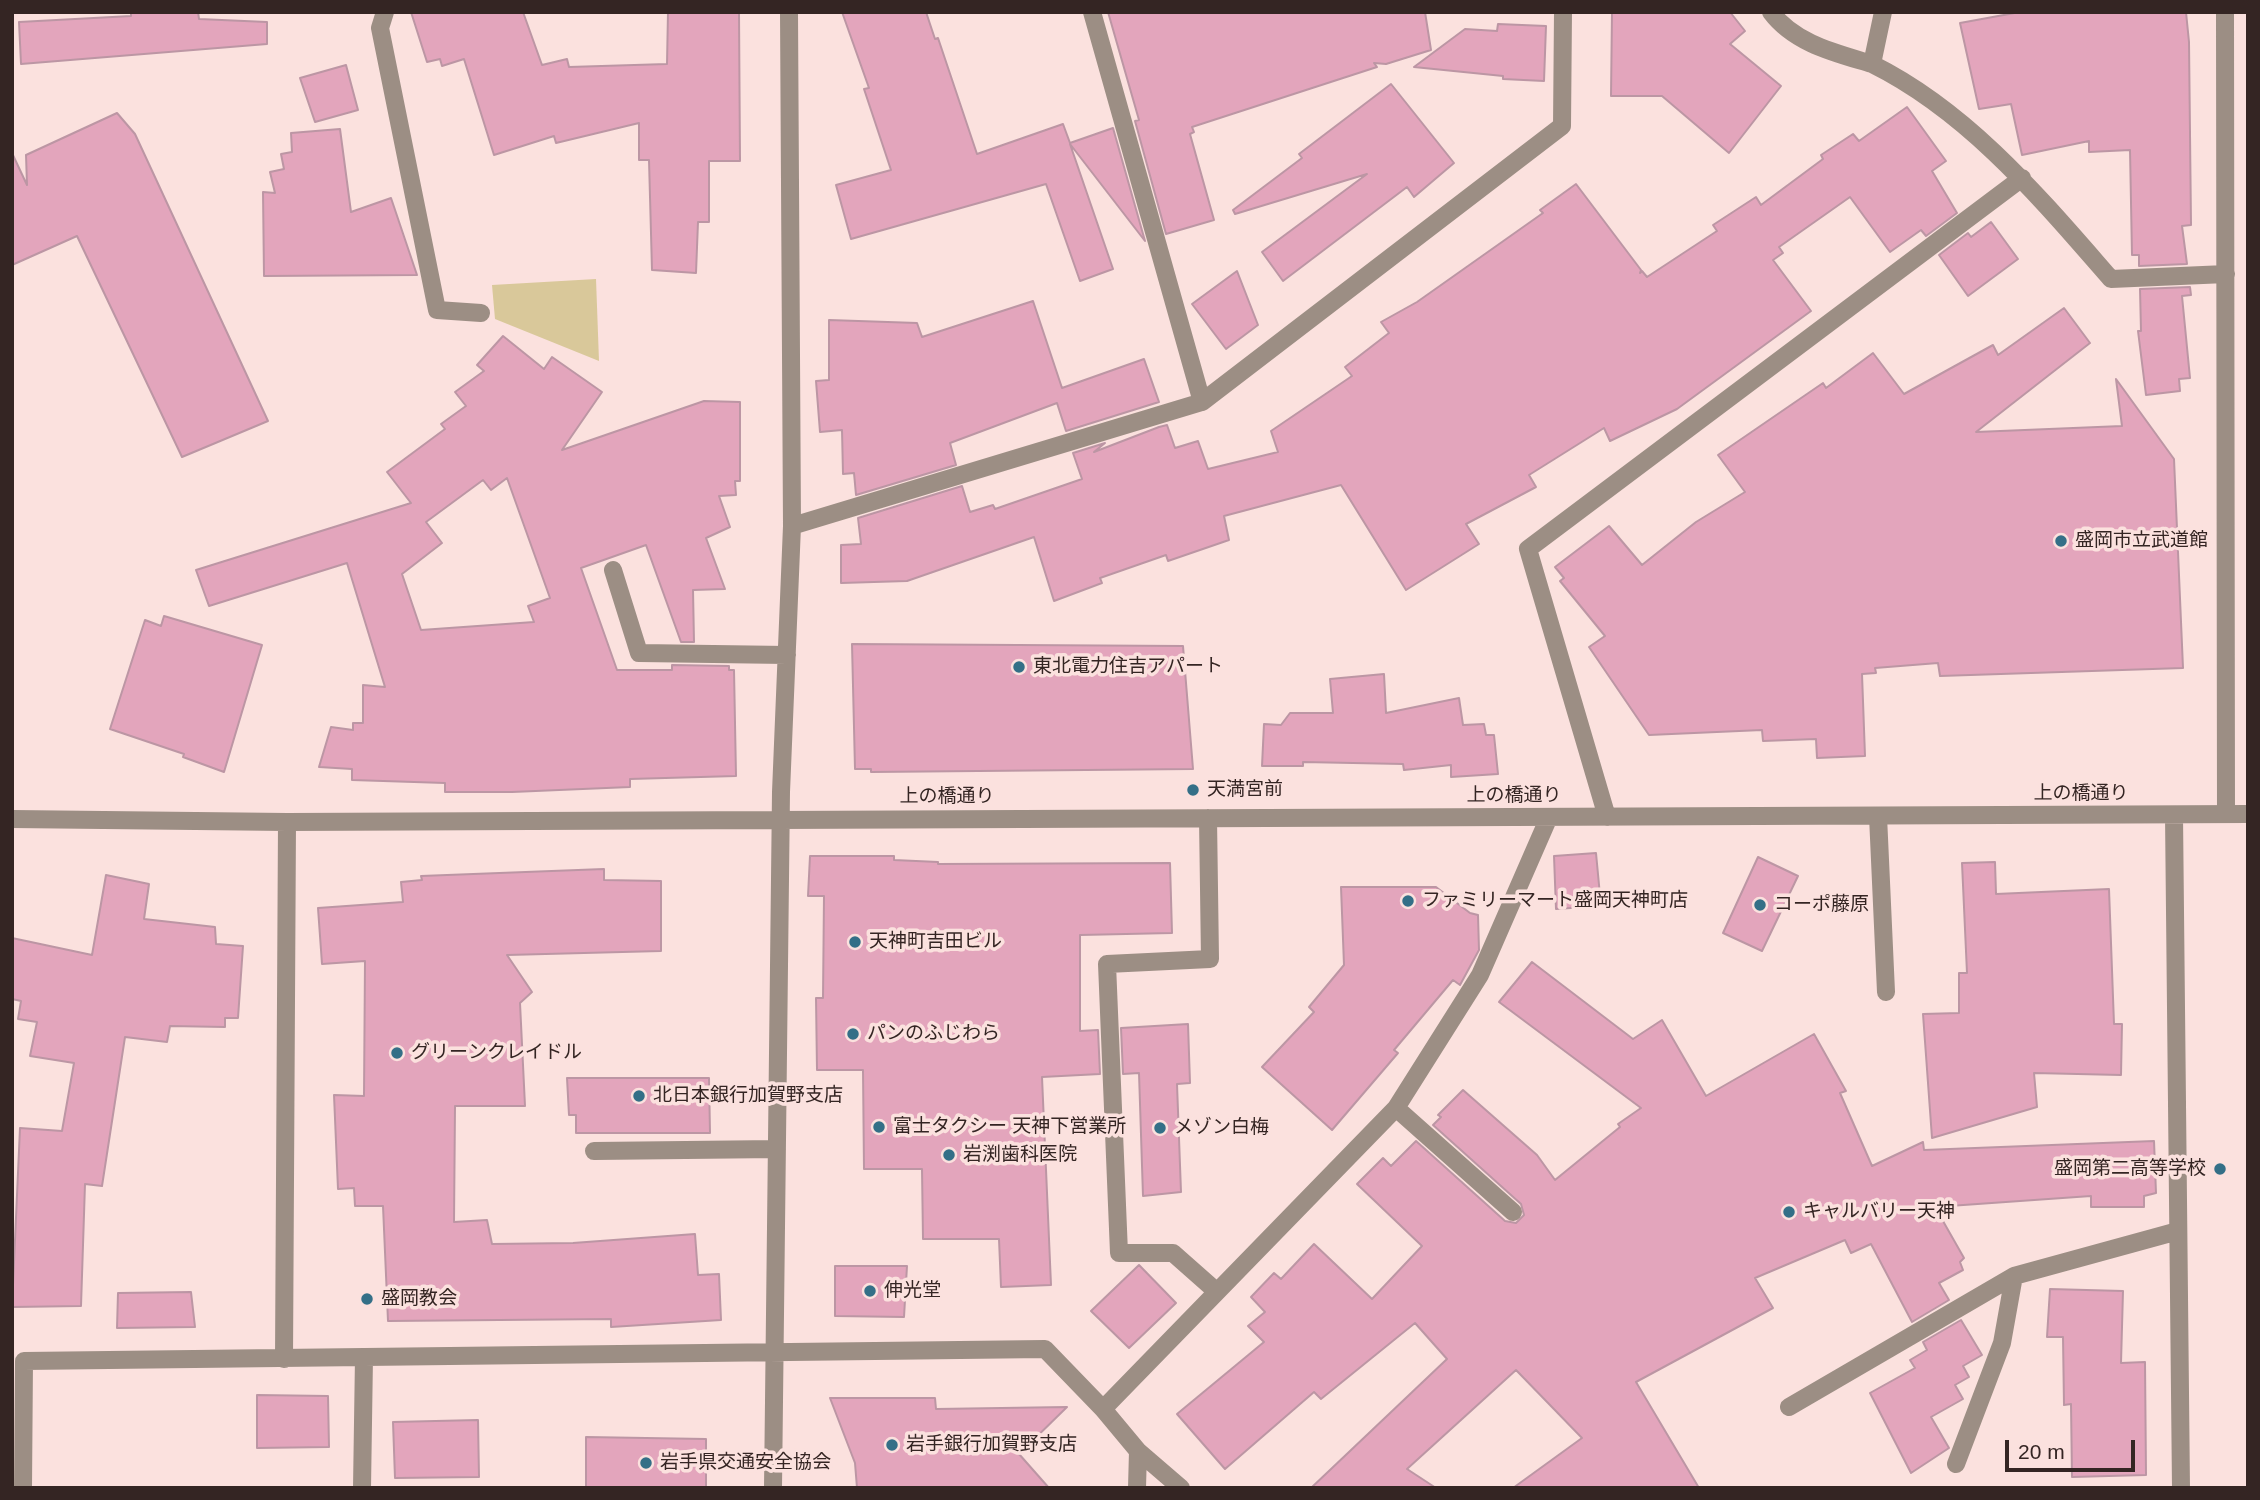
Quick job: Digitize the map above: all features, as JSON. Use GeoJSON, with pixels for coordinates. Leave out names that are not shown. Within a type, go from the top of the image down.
{"type":"FeatureCollection","features":[{"type":"Feature","properties":{"kind":"street"},"geometry":{"type":"LineString","coordinates":[[385,12],[380,29],[437,310],[481,313]]}},
{"type":"Feature","properties":{"kind":"street"},"geometry":{"type":"LineString","coordinates":[[773,1488],[781,818],[792,526],[789,12]]}},
{"type":"Feature","properties":{"kind":"street"},"geometry":{"type":"LineString","coordinates":[[1092,12],[1202,402]]}},
{"type":"Feature","properties":{"kind":"street"},"geometry":{"type":"LineString","coordinates":[[792,526],[1202,402],[1562,126],[1563,12]]}},
{"type":"Feature","properties":{"kind":"street"},"geometry":{"type":"LineString","coordinates":[[1771,12],[1777,21],[1815,47],[1872,64],[1912,84],[2022,178],[2110,279],[2226,274]]}},
{"type":"Feature","properties":{"kind":"street"},"geometry":{"type":"LineString","coordinates":[[1872,64],[1883,12]]}},
{"type":"Feature","properties":{"kind":"street"},"geometry":{"type":"LineString","coordinates":[[2225,12],[2226,813]]}},
{"type":"Feature","properties":{"kind":"street"},"geometry":{"type":"LineString","coordinates":[[1607,817],[1528,549],[2022,178]]}},
{"type":"Feature","properties":{"kind":"street"},"geometry":{"type":"LineString","coordinates":[[613,570],[639,653],[787,655]]}},
{"type":"Feature","properties":{"kind":"street","name":"上の橋通り"},"geometry":{"type":"LineString","coordinates":[[12,819],[287,822],[2248,814]]}},
{"type":"Feature","properties":{"kind":"street"},"geometry":{"type":"LineString","coordinates":[[2174,815],[2181,1488]]}},
{"type":"Feature","properties":{"kind":"street"},"geometry":{"type":"LineString","coordinates":[[1878,816],[1885,992]]}},
{"type":"Feature","properties":{"kind":"street"},"geometry":{"type":"LineString","coordinates":[[1103,1409],[1396,1108],[1480,975],[1549,817]]}},
{"type":"Feature","properties":{"kind":"street"},"geometry":{"type":"LineString","coordinates":[[1208,818],[1210,959],[1107,964],[1119,1253],[1174,1254],[1216,1291]]}},
{"type":"Feature","properties":{"kind":"street"},"geometry":{"type":"LineString","coordinates":[[284,1359],[287,822]]}},
{"type":"Feature","properties":{"kind":"street"},"geometry":{"type":"LineString","coordinates":[[1396,1108],[1513,1212]]}},
{"type":"Feature","properties":{"kind":"street"},"geometry":{"type":"LineString","coordinates":[[594,1151],[777,1149]]}},
{"type":"Feature","properties":{"kind":"street"},"geometry":{"type":"LineString","coordinates":[[1789,1407],[2014,1276],[2178,1231]]}},
{"type":"Feature","properties":{"kind":"street"},"geometry":{"type":"LineString","coordinates":[[1956,1464],[2002,1343],[2014,1276]]}},
{"type":"Feature","properties":{"kind":"street"},"geometry":{"type":"LineString","coordinates":[[23,1488],[24,1362],[1045,1349],[1103,1409],[1138,1451],[1181,1488]]}},
{"type":"Feature","properties":{"kind":"street"},"geometry":{"type":"LineString","coordinates":[[362,1488],[364,1357]]}},
{"type":"Feature","properties":{"kind":"street"},"geometry":{"type":"LineString","coordinates":[[1137,1488],[1138,1451]]}},
{"type":"Feature","properties":{"kind":"shaded area"},"geometry":{"type":"Polygon","coordinates":[[[596,279],[599,361],[495,319],[492,285],[596,279]]]}},
{"type":"Feature","properties":{"kind":"building"},"geometry":{"type":"Polygon","coordinates":[[[131,12],[198,12],[199,19],[267,22],[267,44],[21,64],[19,22],[131,16],[131,12]]]}},
{"type":"Feature","properties":{"kind":"building"},"geometry":{"type":"Polygon","coordinates":[[[411,12],[523,12],[542,65],[567,59],[569,67],[667,64],[668,12],[739,12],[740,161],[709,161],[709,222],[698,222],[696,273],[652,270],[649,160],[639,160],[639,123],[556,143],[554,136],[494,155],[464,59],[442,66],[440,59],[427,62],[411,12]]]}},
{"type":"Feature","properties":{"kind":"building"},"geometry":{"type":"Polygon","coordinates":[[[842,12],[926,12],[935,39],[938,38],[977,154],[1063,124],[1070,143],[1113,128],[1145,241],[1070,144],[1113,269],[1080,281],[1046,184],[851,239],[836,185],[891,170],[864,89],[869,88],[842,12]]]}},
{"type":"Feature","properties":{"kind":"building"},"geometry":{"type":"Polygon","coordinates":[[[1108,12],[1425,12],[1431,50],[1386,64],[1374,63],[1377,67],[1192,127],[1194,132],[1190,134],[1214,220],[1166,234],[1135,121],[1139,120],[1108,12]]]}},
{"type":"Feature","properties":{"kind":"building"},"geometry":{"type":"Polygon","coordinates":[[[1730,12],[1745,31],[1730,44],[1781,86],[1729,153],[1662,96],[1611,96],[1612,13],[1730,12]]]}},
{"type":"Feature","properties":{"kind":"building"},"geometry":{"type":"Polygon","coordinates":[[[2020,12],[2186,12],[2189,42],[2191,225],[2182,226],[2187,264],[2139,266],[2139,255],[2132,255],[2130,150],[2089,152],[2089,141],[2022,155],[2011,104],[1979,109],[1960,23],[2020,12]]]}},
{"type":"Feature","properties":{"kind":"building"},"geometry":{"type":"Polygon","coordinates":[[[1498,24],[1546,26],[1544,81],[1503,79],[1503,76],[1414,67],[1465,29],[1497,31],[1498,24]]]}},
{"type":"Feature","properties":{"kind":"building"},"geometry":{"type":"Polygon","coordinates":[[[346,65],[358,110],[315,122],[300,78],[346,65]]]}},
{"type":"Feature","properties":{"kind":"building"},"geometry":{"type":"Polygon","coordinates":[[[1391,84],[1454,163],[1414,197],[1407,187],[1283,281],[1262,252],[1367,174],[1235,214],[1233,210],[1302,158],[1299,154],[1391,84]]]}},
{"type":"Feature","properties":{"kind":"building"},"geometry":{"type":"Polygon","coordinates":[[[1907,107],[1946,161],[1932,171],[1957,213],[1926,236],[1921,230],[1890,252],[1850,197],[1779,247],[1783,253],[1773,260],[1811,311],[1677,409],[1610,441],[1604,428],[1529,475],[1536,487],[1466,524],[1479,544],[1406,590],[1341,485],[1224,516],[1229,540],[1168,561],[1166,555],[1100,578],[1102,583],[1054,601],[1034,537],[907,581],[841,583],[841,545],[861,544],[858,518],[962,486],[970,512],[993,505],[995,509],[1082,479],[1073,453],[1105,443],[1094,452],[1167,425],[1175,448],[1198,441],[1208,469],[1278,452],[1271,431],[1352,376],[1345,367],[1389,333],[1381,322],[1417,302],[1543,213],[1540,210],[1576,184],[1641,270],[1640,273],[1642,271],[1647,277],[1717,231],[1713,225],[1756,197],[1761,205],[1823,159],[1821,155],[1853,134],[1859,141],[1907,107]]]}},
{"type":"Feature","properties":{"kind":"building"},"geometry":{"type":"Polygon","coordinates":[[[117,113],[135,134],[268,421],[182,457],[77,236],[12,265],[12,153],[27,185],[26,155],[117,113]]]}},
{"type":"Feature","properties":{"kind":"building"},"geometry":{"type":"Polygon","coordinates":[[[340,129],[351,212],[391,198],[417,275],[264,276],[263,192],[275,193],[270,172],[284,169],[281,154],[292,152],[291,133],[340,129]]]}},
{"type":"Feature","properties":{"kind":"building"},"geometry":{"type":"Polygon","coordinates":[[[1991,222],[2018,259],[1968,296],[1939,255],[1968,233],[1971,237],[1991,222]]]}},
{"type":"Feature","properties":{"kind":"building"},"geometry":{"type":"Polygon","coordinates":[[[1237,271],[1258,325],[1226,349],[1192,304],[1237,271]]]}},
{"type":"Feature","properties":{"kind":"building"},"geometry":{"type":"Polygon","coordinates":[[[2190,287],[2191,295],[2182,296],[2190,378],[2179,379],[2180,391],[2146,395],[2138,331],[2141,331],[2140,289],[2190,287]]]}},
{"type":"Feature","properties":{"kind":"building"},"geometry":{"type":"Polygon","coordinates":[[[1033,301],[1062,388],[1144,359],[1159,402],[1066,431],[1057,403],[950,443],[956,465],[856,495],[854,473],[843,474],[842,430],[820,432],[816,381],[829,380],[829,320],[917,323],[922,337],[1033,301]]]}},
{"type":"Feature","properties":{"kind":"building"},"geometry":{"type":"Polygon","coordinates":[[[2064,308],[2090,343],[1976,432],[2122,426],[2116,379],[2174,459],[2183,668],[1940,676],[1938,663],[1875,668],[1876,673],[1862,674],[1865,756],[1817,758],[1816,739],[1763,741],[1762,730],[1649,735],[1589,647],[1605,636],[1560,581],[1564,578],[1555,567],[1609,526],[1642,565],[1696,522],[1745,492],[1718,455],[1823,383],[1826,388],[1873,353],[1904,394],[1993,345],[1998,355],[2064,308]]]}},
{"type":"Feature","properties":{"kind":"building"},"geometry":{"type":"Polygon","coordinates":[[[503,336],[544,369],[552,357],[602,392],[562,450],[704,401],[740,402],[740,481],[735,481],[736,495],[719,496],[730,527],[706,538],[725,589],[693,590],[694,642],[681,642],[646,545],[581,568],[617,670],[672,670],[672,665],[729,666],[729,670],[734,670],[736,776],[630,779],[630,787],[512,792],[445,792],[445,783],[352,780],[352,769],[319,767],[331,727],[353,730],[353,723],[363,723],[363,685],[385,687],[347,563],[209,606],[196,570],[411,503],[387,472],[445,429],[441,424],[466,406],[455,392],[484,371],[477,365],[503,336]],[[507,478],[491,490],[483,480],[426,522],[442,543],[402,574],[421,630],[534,622],[528,606],[550,598],[507,478]]]}},
{"type":"Feature","properties":{"kind":"building"},"geometry":{"type":"Polygon","coordinates":[[[164,616],[262,645],[224,772],[183,757],[184,754],[110,729],[145,620],[161,626],[164,616]]]}},
{"type":"Feature","properties":{"kind":"building"},"geometry":{"type":"Polygon","coordinates":[[[852,644],[1183,646],[1193,769],[871,772],[871,769],[855,769],[852,644]]]}},
{"type":"Feature","properties":{"kind":"building"},"geometry":{"type":"Polygon","coordinates":[[[1384,674],[1386,713],[1459,698],[1463,725],[1484,724],[1486,735],[1494,735],[1498,774],[1451,777],[1451,765],[1404,770],[1403,764],[1303,762],[1303,766],[1262,766],[1264,724],[1281,725],[1290,713],[1333,713],[1330,679],[1384,674]]]}},
{"type":"Feature","properties":{"kind":"building"},"geometry":{"type":"Polygon","coordinates":[[[1596,853],[1601,906],[1556,909],[1554,856],[1596,853]]]}},
{"type":"Feature","properties":{"kind":"building"},"geometry":{"type":"Polygon","coordinates":[[[810,856],[894,856],[894,860],[938,864],[1170,863],[1172,933],[1080,935],[1080,1031],[1098,1030],[1100,1074],[1042,1077],[1051,1285],[1001,1287],[999,1239],[923,1239],[922,1169],[864,1169],[863,1070],[817,1070],[816,998],[823,998],[824,896],[808,896],[810,856]]]}},
{"type":"Feature","properties":{"kind":"building","name":"コーポ藤原"},"geometry":{"type":"Polygon","coordinates":[[[1758,857],[1798,876],[1762,951],[1723,933],[1758,857]]]}},
{"type":"Feature","properties":{"kind":"building"},"geometry":{"type":"Polygon","coordinates":[[[1995,862],[1996,894],[2109,889],[2114,1024],[2122,1024],[2121,1075],[2034,1073],[2037,1107],[1932,1138],[1923,1014],[1959,1013],[1959,973],[1967,973],[1962,863],[1995,862]]]}},
{"type":"Feature","properties":{"kind":"building"},"geometry":{"type":"Polygon","coordinates":[[[604,869],[604,880],[661,881],[661,951],[507,955],[532,992],[520,1003],[525,1106],[455,1106],[454,1222],[487,1220],[492,1244],[573,1243],[695,1234],[698,1275],[719,1274],[721,1320],[611,1327],[611,1319],[388,1321],[383,1206],[355,1206],[354,1188],[338,1189],[334,1095],[364,1096],[365,961],[322,964],[318,908],[403,902],[401,882],[422,880],[421,876],[604,869]]]}},
{"type":"Feature","properties":{"kind":"building"},"geometry":{"type":"Polygon","coordinates":[[[106,875],[149,884],[144,919],[215,927],[216,944],[243,946],[238,1018],[225,1018],[225,1027],[170,1026],[167,1042],[125,1037],[102,1186],[85,1184],[81,1306],[12,1307],[20,1128],[62,1131],[74,1063],[30,1056],[37,1022],[18,1019],[21,1001],[12,999],[12,938],[92,955],[106,875]]]}},
{"type":"Feature","properties":{"kind":"building"},"geometry":{"type":"Polygon","coordinates":[[[1341,887],[1436,887],[1470,913],[1478,915],[1479,950],[1460,985],[1453,980],[1394,1050],[1398,1053],[1332,1130],[1262,1067],[1314,1012],[1309,1007],[1344,965],[1341,887]]]}},
{"type":"Feature","properties":{"kind":"building"},"geometry":{"type":"Polygon","coordinates":[[[1532,962],[1633,1039],[1662,1020],[1706,1096],[1814,1034],[1846,1091],[1840,1093],[1872,1166],[1923,1142],[1924,1150],[2154,1141],[2156,1193],[2144,1196],[2144,1207],[2091,1207],[2091,1196],[1935,1207],[1964,1258],[1960,1262],[1963,1270],[1939,1283],[1949,1300],[1912,1322],[1871,1244],[1851,1253],[1845,1240],[1755,1278],[1773,1308],[1636,1382],[1699,1488],[1513,1488],[1582,1438],[1516,1370],[1407,1469],[1436,1488],[1311,1488],[1447,1359],[1415,1323],[1321,1399],[1314,1392],[1225,1469],[1177,1414],[1264,1342],[1248,1326],[1265,1312],[1251,1297],[1274,1273],[1281,1279],[1314,1244],[1372,1299],[1422,1246],[1357,1184],[1383,1158],[1391,1166],[1416,1141],[1505,1221],[1516,1223],[1524,1215],[1521,1204],[1433,1125],[1441,1117],[1438,1115],[1463,1090],[1537,1155],[1555,1180],[1620,1127],[1618,1124],[1641,1108],[1499,1002],[1532,962]]]}},
{"type":"Feature","properties":{"kind":"building","name":"メゾン白梅"},"geometry":{"type":"Polygon","coordinates":[[[1188,1024],[1190,1083],[1177,1084],[1181,1192],[1143,1196],[1139,1073],[1123,1074],[1121,1028],[1188,1024]]]}},
{"type":"Feature","properties":{"kind":"building","name":"北日本銀行加賀野支店"},"geometry":{"type":"Polygon","coordinates":[[[567,1078],[709,1078],[710,1133],[576,1133],[576,1115],[569,1115],[567,1078]]]}},
{"type":"Feature","properties":{"kind":"building"},"geometry":{"type":"Polygon","coordinates":[[[1139,1265],[1176,1303],[1129,1348],[1091,1311],[1139,1265]]]}},
{"type":"Feature","properties":{"kind":"building","name":"伸光堂"},"geometry":{"type":"Polygon","coordinates":[[[835,1266],[907,1266],[904,1317],[835,1316],[835,1266]]]}},
{"type":"Feature","properties":{"kind":"building"},"geometry":{"type":"Polygon","coordinates":[[[2050,1289],[2123,1291],[2121,1363],[2145,1362],[2146,1475],[2072,1477],[2071,1404],[2064,1405],[2063,1337],[2047,1337],[2050,1289]]]}},
{"type":"Feature","properties":{"kind":"building"},"geometry":{"type":"Polygon","coordinates":[[[191,1292],[195,1327],[117,1328],[118,1293],[191,1292]]]}},
{"type":"Feature","properties":{"kind":"building"},"geometry":{"type":"Polygon","coordinates":[[[1961,1320],[1982,1355],[1963,1366],[1969,1377],[1955,1385],[1963,1399],[1931,1417],[1949,1448],[1911,1473],[1870,1393],[1915,1368],[1910,1360],[1927,1350],[1923,1342],[1961,1320]]]}},
{"type":"Feature","properties":{"kind":"building"},"geometry":{"type":"Polygon","coordinates":[[[257,1395],[328,1396],[329,1447],[257,1448],[257,1395]]]}},
{"type":"Feature","properties":{"kind":"building"},"geometry":{"type":"Polygon","coordinates":[[[830,1398],[935,1398],[936,1409],[1067,1407],[1019,1454],[1049,1488],[857,1488],[855,1463],[830,1398]]]}},
{"type":"Feature","properties":{"kind":"building"},"geometry":{"type":"Polygon","coordinates":[[[478,1420],[479,1477],[395,1478],[393,1422],[478,1420]]]}},
{"type":"Feature","properties":{"kind":"building","name":"岩手県交通安全協会"},"geometry":{"type":"Polygon","coordinates":[[[586,1437],[706,1439],[706,1488],[586,1488],[586,1437]]]}},
{"type":"Feature","properties":{"kind":"place","name":"盛岡市立武道館"},"geometry":{"type":"Point","coordinates":[2061,541]}},
{"type":"Feature","properties":{"kind":"place","name":"東北電力住吉アパート"},"geometry":{"type":"Point","coordinates":[1019,667]}},
{"type":"Feature","properties":{"kind":"place","name":"天満宮前"},"geometry":{"type":"Point","coordinates":[1193,790]}},
{"type":"Feature","properties":{"kind":"place","name":"ファミリーマート盛岡天神町店"},"geometry":{"type":"Point","coordinates":[1408,901]}},
{"type":"Feature","properties":{"kind":"place","name":"コーポ藤原"},"geometry":{"type":"Point","coordinates":[1760,905]}},
{"type":"Feature","properties":{"kind":"place","name":"天神町吉田ビル"},"geometry":{"type":"Point","coordinates":[855,942]}},
{"type":"Feature","properties":{"kind":"place","name":"パンのふじわら"},"geometry":{"type":"Point","coordinates":[853,1034]}},
{"type":"Feature","properties":{"kind":"place","name":"グリーンクレイドル"},"geometry":{"type":"Point","coordinates":[397,1053]}},
{"type":"Feature","properties":{"kind":"place","name":"北日本銀行加賀野支店"},"geometry":{"type":"Point","coordinates":[639,1096]}},
{"type":"Feature","properties":{"kind":"place","name":"富士タクシー 天神下営業所"},"geometry":{"type":"Point","coordinates":[879,1127]}},
{"type":"Feature","properties":{"kind":"place","name":"メゾン白梅"},"geometry":{"type":"Point","coordinates":[1160,1128]}},
{"type":"Feature","properties":{"kind":"place","name":"岩渕歯科医院"},"geometry":{"type":"Point","coordinates":[949,1155]}},
{"type":"Feature","properties":{"kind":"place","name":"盛岡第二高等学校"},"geometry":{"type":"Point","coordinates":[2220,1169]}},
{"type":"Feature","properties":{"kind":"place","name":"キャルバリー天神"},"geometry":{"type":"Point","coordinates":[1789,1212]}},
{"type":"Feature","properties":{"kind":"place","name":"伸光堂"},"geometry":{"type":"Point","coordinates":[870,1291]}},
{"type":"Feature","properties":{"kind":"place","name":"盛岡教会"},"geometry":{"type":"Point","coordinates":[367,1299]}},
{"type":"Feature","properties":{"kind":"place","name":"岩手銀行加賀野支店"},"geometry":{"type":"Point","coordinates":[892,1445]}},
{"type":"Feature","properties":{"kind":"place","name":"岩手県交通安全協会"},"geometry":{"type":"Point","coordinates":[646,1463]}}]}
